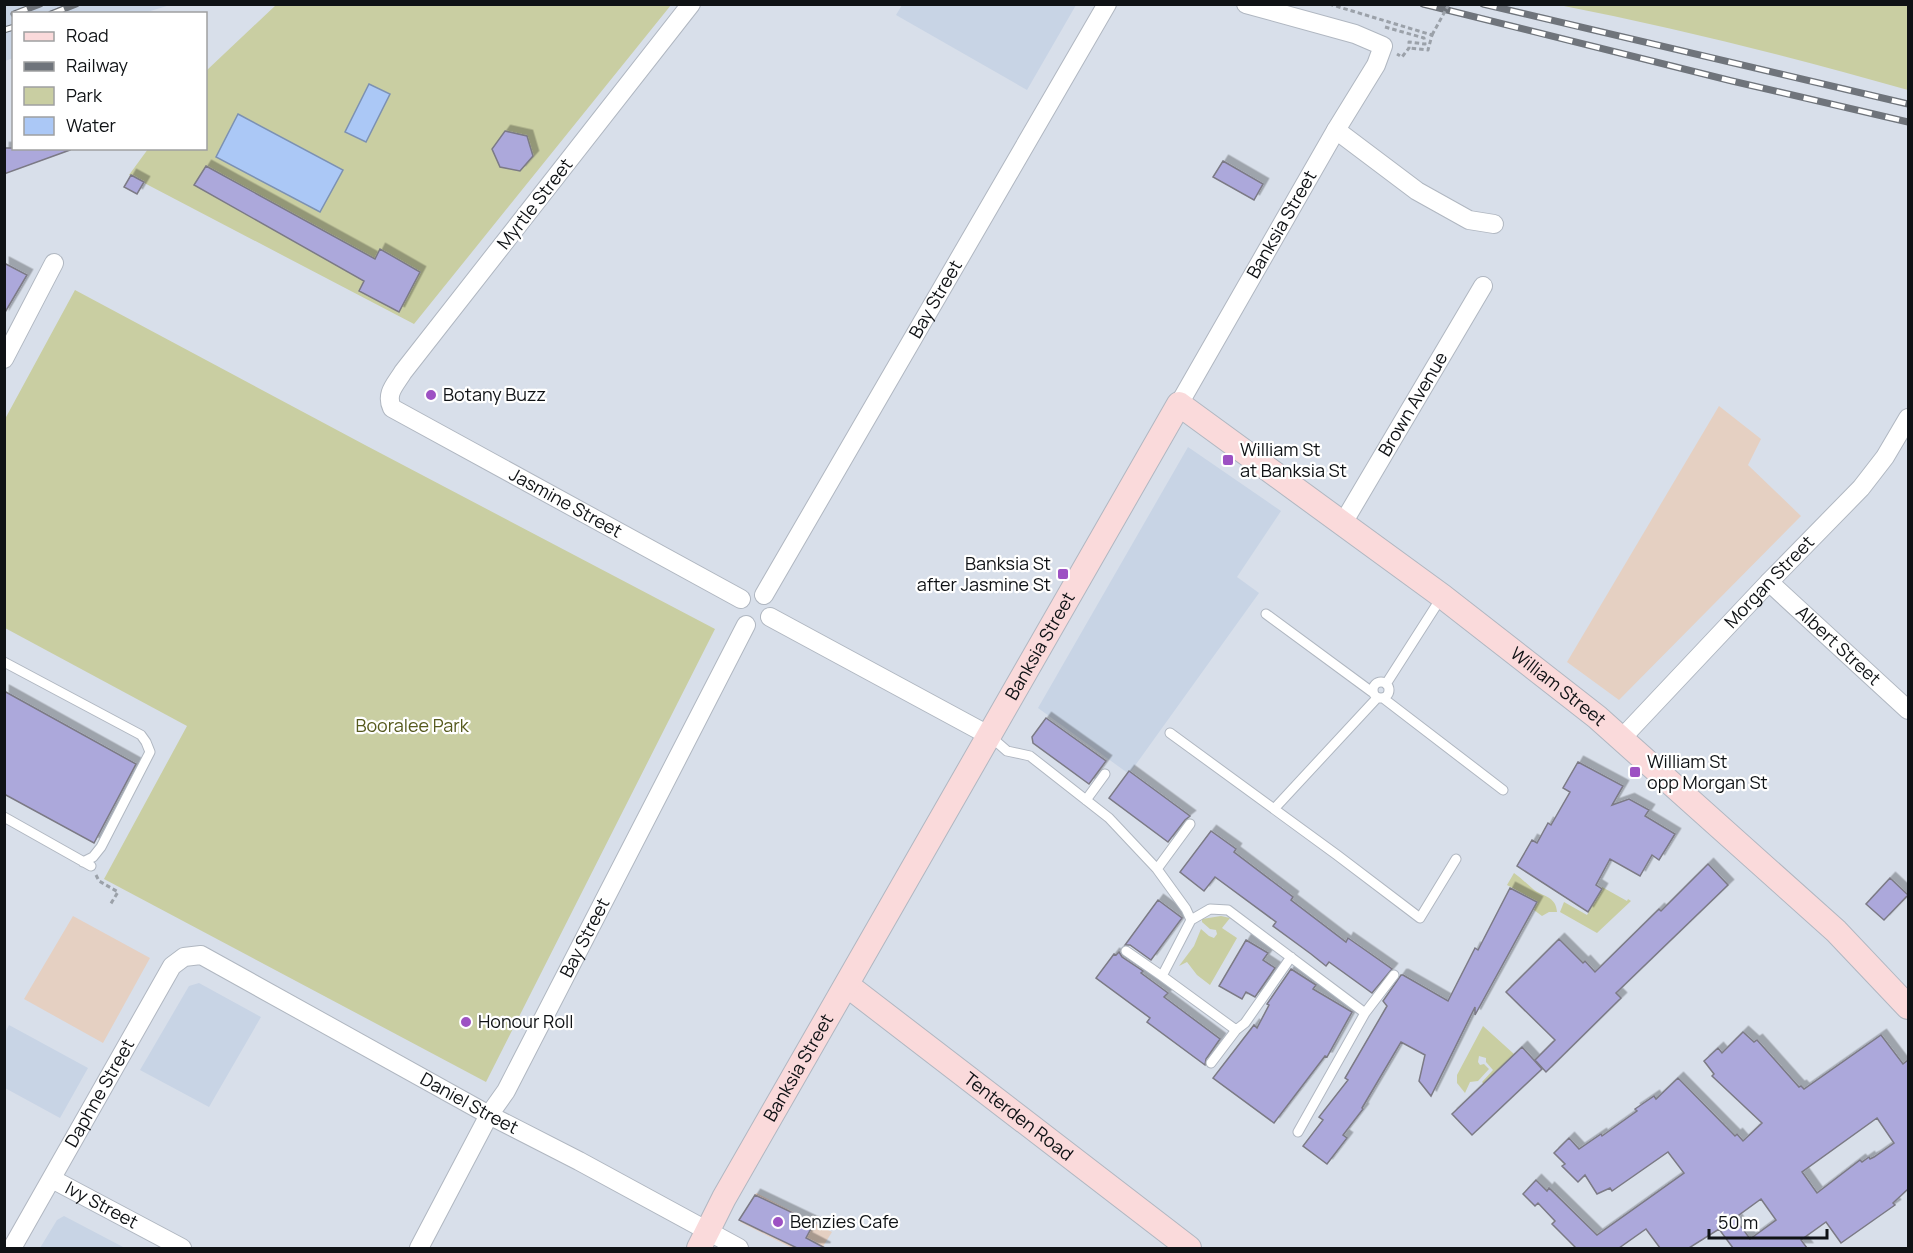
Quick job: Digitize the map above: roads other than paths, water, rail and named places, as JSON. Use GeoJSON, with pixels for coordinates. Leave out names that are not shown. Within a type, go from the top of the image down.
{"type":"FeatureCollection","features":[{"type":"Feature","properties":{"kind":"street","name":"Myrtle Street"},"geometry":{"type":"LineString","coordinates":[[392,408],[389,393],[403,372],[692,4]]}},
{"type":"Feature","properties":{"kind":"street","name":"Bay Street"},"geometry":{"type":"LineString","coordinates":[[764,595],[1107,4]]}},
{"type":"Feature","properties":{"kind":"street","name":"Banksia Street"},"geometry":{"type":"LineString","coordinates":[[703,1239],[1336,130],[1376,65],[1383,46],[1354,34],[1246,4]]}},
{"type":"Feature","properties":{"kind":"street"},"geometry":{"type":"LineString","coordinates":[[1336,130],[1418,191],[1468,220],[1494,224]]}},
{"type":"Feature","properties":{"kind":"street"},"geometry":{"type":"LineString","coordinates":[[4,359],[54,263]]}},
{"type":"Feature","properties":{"kind":"street","name":"Brown Avenue"},"geometry":{"type":"LineString","coordinates":[[1343,523],[1483,286]]}},
{"type":"Feature","properties":{"kind":"street","name":"William Street"},"geometry":{"type":"LineString","coordinates":[[1179,404],[1442,596],[1597,717],[1836,931],[1908,1007]]}},
{"type":"Feature","properties":{"kind":"street","name":"Jasmine Street"},"geometry":{"type":"LineString","coordinates":[[392,408],[741,599]]}},
{"type":"Feature","properties":{"kind":"street","name":"Morgan Street"},"geometry":{"type":"LineString","coordinates":[[1621,739],[1861,488],[1908,422]]}},
{"type":"Feature","properties":{"kind":"street","name":"Albert Street"},"geometry":{"type":"LineString","coordinates":[[1769,582],[1908,710]]}},
{"type":"Feature","properties":{"kind":"street"},"geometry":{"type":"LineString","coordinates":[[751,592],[764,595],[771,604],[770,617],[760,626],[746,625],[738,613],[741,599],[751,592]]}},
{"type":"Feature","properties":{"kind":"street"},"geometry":{"type":"LineString","coordinates":[[770,617],[990,736]]}},
{"type":"Feature","properties":{"kind":"street","name":"Bay Street"},"geometry":{"type":"LineString","coordinates":[[419,1248],[489,1115],[506,1091],[746,625]]}},
{"type":"Feature","properties":{"kind":"street","name":"Daniel Street"},"geometry":{"type":"LineString","coordinates":[[201,955],[489,1115],[703,1239],[739,1248]]}},
{"type":"Feature","properties":{"kind":"street","name":"Daphne Street"},"geometry":{"type":"LineString","coordinates":[[12,1248],[172,966],[184,957],[201,955]]}},
{"type":"Feature","properties":{"kind":"street","name":"Tenterden Road"},"geometry":{"type":"LineString","coordinates":[[847,985],[1189,1248]]}},
{"type":"Feature","properties":{"kind":"street","name":"Ivy Street"},"geometry":{"type":"LineString","coordinates":[[52,1179],[182,1248]]}},
{"type":"Feature","properties":{"kind":"lane"},"geometry":{"type":"LineString","coordinates":[[1274,809],[1378,696],[1388,694],[1386,684],[1442,596]]}},
{"type":"Feature","properties":{"kind":"lane"},"geometry":{"type":"LineString","coordinates":[[1266,614],[1503,790]]}},
{"type":"Feature","properties":{"kind":"lane"},"geometry":{"type":"LineString","coordinates":[[4,662],[141,735],[150,752],[101,847],[87,864],[4,817]]}},
{"type":"Feature","properties":{"kind":"lane"},"geometry":{"type":"LineString","coordinates":[[1170,733],[1420,918],[1456,859]]}},
{"type":"Feature","properties":{"kind":"lane"},"geometry":{"type":"LineString","coordinates":[[990,736],[1007,751],[1030,756],[1109,818],[1157,869],[1186,909],[1191,920]]}},
{"type":"Feature","properties":{"kind":"lane"},"geometry":{"type":"LineString","coordinates":[[1086,800],[1105,774]]}},
{"type":"Feature","properties":{"kind":"lane"},"geometry":{"type":"LineString","coordinates":[[1157,869],[1190,824]]}},
{"type":"Feature","properties":{"kind":"lane"},"geometry":{"type":"LineString","coordinates":[[1162,976],[1191,920],[1210,909],[1228,910],[1365,1013]]}},
{"type":"Feature","properties":{"kind":"lane"},"geometry":{"type":"LineString","coordinates":[[1126,951],[1236,1030]]}},
{"type":"Feature","properties":{"kind":"lane"},"geometry":{"type":"LineString","coordinates":[[1211,1063],[1236,1030],[1245,1023],[1291,957]]}},
{"type":"Feature","properties":{"kind":"lane"},"geometry":{"type":"LineString","coordinates":[[1298,1132],[1365,1013],[1394,975]]}},
{"type":"Feature","properties":{"kind":"water"},"geometry":{"type":"Polygon","coordinates":[[[369,84],[390,94],[366,142],[345,132],[369,84]]]}},
{"type":"Feature","properties":{"kind":"water"},"geometry":{"type":"Polygon","coordinates":[[[238,114],[343,170],[320,212],[216,157],[238,114]]]}},
{"type":"Feature","properties":{"kind":"railway"},"geometry":{"type":"LineString","coordinates":[[19,12],[40,4]]}},
{"type":"Feature","properties":{"kind":"railway"},"geometry":{"type":"LineString","coordinates":[[56,12],[76,4]]}},
{"type":"Feature","properties":{"kind":"railway"},"geometry":{"type":"LineString","coordinates":[[1423,4],[1908,122]]}},
{"type":"Feature","properties":{"kind":"railway"},"geometry":{"type":"LineString","coordinates":[[1483,4],[1908,104]]}},
{"type":"Feature","properties":{"kind":"railway"},"geometry":{"type":"LineString","coordinates":[[4,30],[12,28]]}},
{"type":"Feature","properties":{"kind":"place","name":"Botany Buzz"},"geometry":{"type":"Point","coordinates":[431,395]}},
{"type":"Feature","properties":{"kind":"place","name":"William St at Banksia St"},"geometry":{"type":"Point","coordinates":[1228,460]}},
{"type":"Feature","properties":{"kind":"place","name":"Banksia St after Jasmine St"},"geometry":{"type":"Point","coordinates":[1063,574]}},
{"type":"Feature","properties":{"kind":"place","name":"William St opp Morgan St"},"geometry":{"type":"Point","coordinates":[1635,772]}},
{"type":"Feature","properties":{"kind":"place","name":"Honour Roll"},"geometry":{"type":"Point","coordinates":[466,1022]}},
{"type":"Feature","properties":{"kind":"place","name":"Benzies Cafe"},"geometry":{"type":"Point","coordinates":[778,1222]}},
{"type":"Feature","properties":{"kind":"park label","name":"Booralee Park"},"geometry":{"type":"Point","coordinates":[412,726]}}]}
